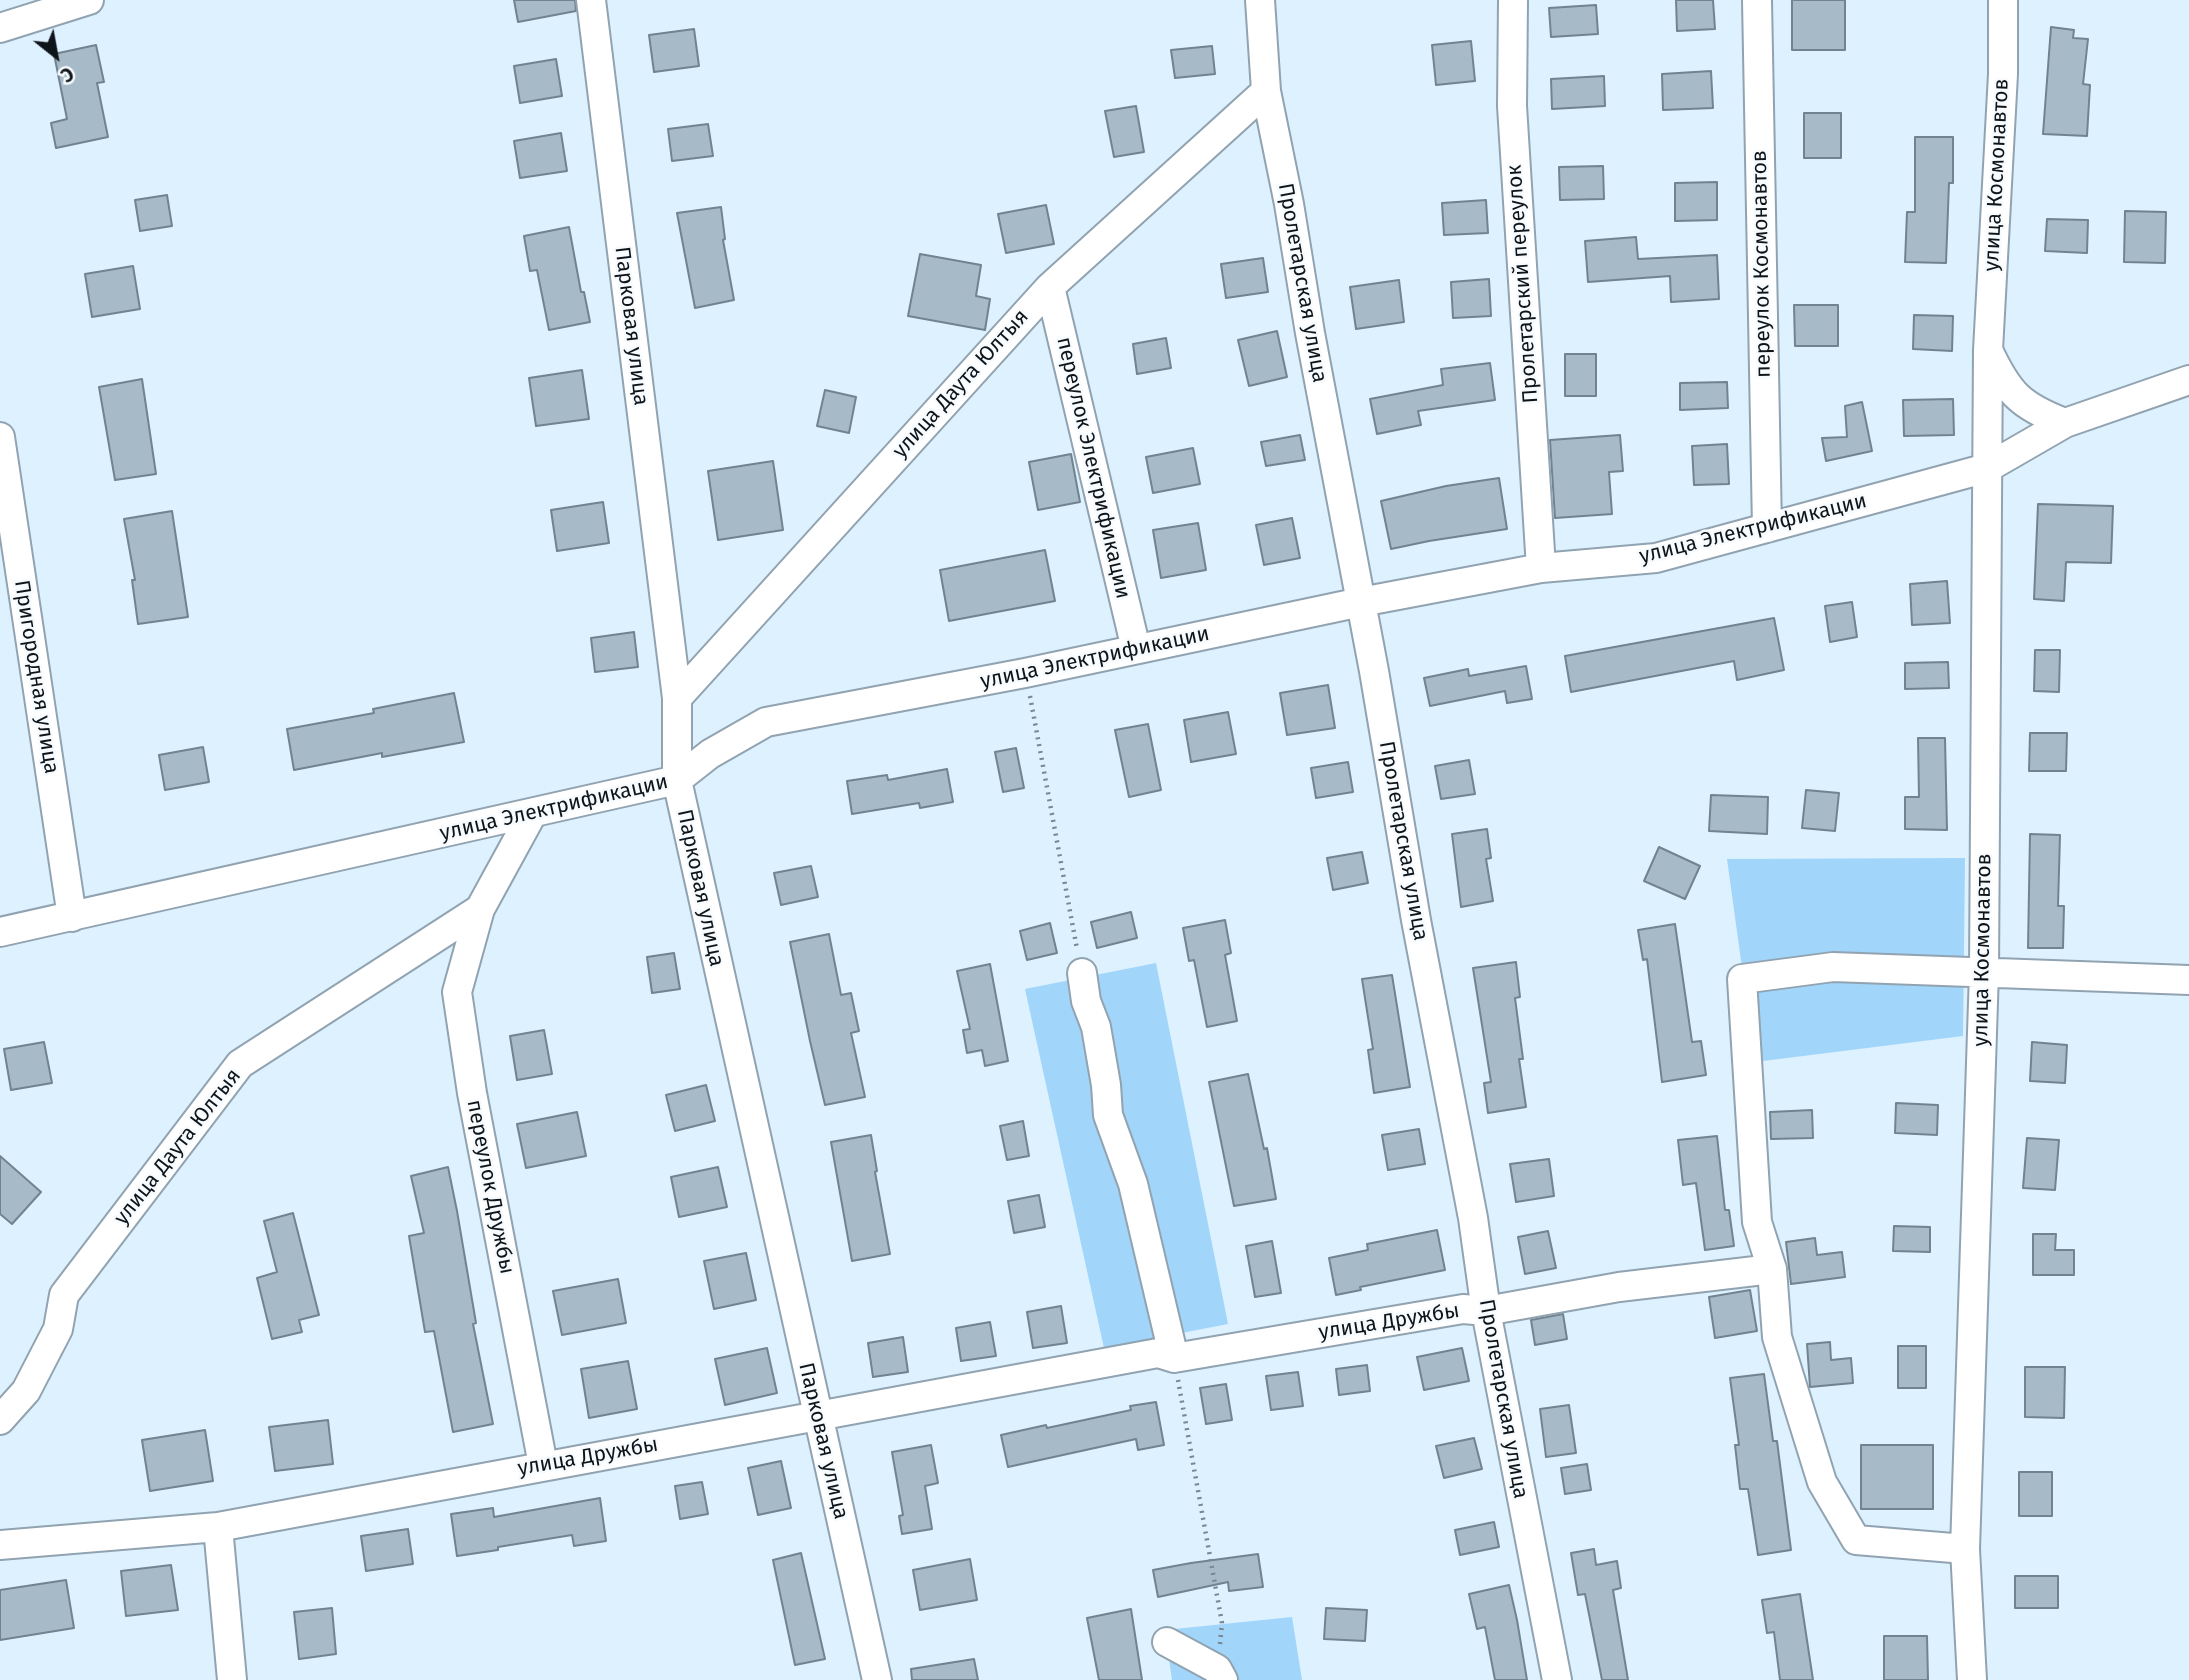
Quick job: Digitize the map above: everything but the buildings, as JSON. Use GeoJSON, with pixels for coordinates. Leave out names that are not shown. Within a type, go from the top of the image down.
{"type":"FeatureCollection","features":[{"type":"Feature","properties":{"kind":"street"},"geometry":{"type":"LineString","coordinates":[[0,28],[89,0]]}},
{"type":"Feature","properties":{"kind":"street","name":"Парковая улица"},"geometry":{"type":"LineString","coordinates":[[591,0],[677,698],[677,780],[877,1680]]}},
{"type":"Feature","properties":{"kind":"street","name":"Пролетарская улица"},"geometry":{"type":"LineString","coordinates":[[1260,0],[1266,91],[1289,204],[1312,347],[1473,1218],[1486,1311],[1557,1680]]}},
{"type":"Feature","properties":{"kind":"street","name":"Пролетарский переулок"},"geometry":{"type":"LineString","coordinates":[[1513,0],[1512,106],[1541,568]]}},
{"type":"Feature","properties":{"kind":"street","name":"переулок Космонавтов"},"geometry":{"type":"LineString","coordinates":[[1757,0],[1767,528]]}},
{"type":"Feature","properties":{"kind":"street","name":"улица Космонавтов"},"geometry":{"type":"LineString","coordinates":[[1972,1680],[1965,1549],[1984,972],[1988,351],[2003,74],[2003,0]]}},
{"type":"Feature","properties":{"kind":"street","name":"улица Даута Юлтыя"},"geometry":{"type":"LineString","coordinates":[[677,698],[1050,288],[1266,91]]}},
{"type":"Feature","properties":{"kind":"street","name":"переулок Электрификации"},"geometry":{"type":"LineString","coordinates":[[1050,288],[1136,649]]}},
{"type":"Feature","properties":{"kind":"street","name":"улица Космонавтов"},"geometry":{"type":"LineString","coordinates":[[1988,351],[2003,383],[2019,399],[2042,415],[2066,423]]}},
{"type":"Feature","properties":{"kind":"street","name":"улица Электрификации"},"geometry":{"type":"LineString","coordinates":[[0,932],[677,780],[710,754],[766,722],[1025,673],[1361,602],[1541,568],[1656,558],[1987,468],[2066,423],[2189,380]]}},
{"type":"Feature","properties":{"kind":"street","name":"Пригородная улица"},"geometry":{"type":"LineString","coordinates":[[0,437],[72,917]]}},
{"type":"Feature","properties":{"kind":"street","name":"улица Даута Юлтыя"},"geometry":{"type":"LineString","coordinates":[[0,1420],[26,1391],[58,1329],[64,1295],[240,1064],[480,909],[532,814]]}},
{"type":"Feature","properties":{"kind":"street","name":"переулок Дружбы"},"geometry":{"type":"LineString","coordinates":[[480,909],[457,992],[472,1093],[543,1465]]}},
{"type":"Feature","properties":{"kind":"street"},"geometry":{"type":"LineString","coordinates":[[1965,1549],[1856,1540],[1822,1482],[1777,1337],[1772,1269],[1757,1222],[1742,979],[1833,967],[2189,980]]}},
{"type":"Feature","properties":{"kind":"street"},"geometry":{"type":"LineString","coordinates":[[1082,974],[1086,1001],[1096,1027],[1108,1115],[1133,1184],[1174,1358]]}},
{"type":"Feature","properties":{"kind":"street","name":"улица Дружбы"},"geometry":{"type":"LineString","coordinates":[[0,1545],[218,1527],[1158,1353],[1174,1358],[1462,1309],[1486,1311],[1619,1287],[1772,1269]]}},
{"type":"Feature","properties":{"kind":"street"},"geometry":{"type":"LineString","coordinates":[[218,1527],[232,1680]]}},
{"type":"Feature","properties":{"kind":"street"},"geometry":{"type":"LineString","coordinates":[[1167,1642],[1220,1675]]}},
{"type":"Feature","properties":{"kind":"path"},"geometry":{"type":"LineString","coordinates":[[1025,673],[1082,974]]}},
{"type":"Feature","properties":{"kind":"path"},"geometry":{"type":"LineString","coordinates":[[1174,1358],[1222,1623],[1220,1675]]}},
{"type":"Feature","properties":{"kind":"shaded area"},"geometry":{"type":"Polygon","coordinates":[[[1965,858],[1963,1036],[1755,1062],[1727,859],[1965,858]]]}},
{"type":"Feature","properties":{"kind":"shaded area"},"geometry":{"type":"Polygon","coordinates":[[[1156,963],[1228,1324],[1104,1348],[1025,989],[1156,963]]]}},
{"type":"Feature","properties":{"kind":"shaded area"},"geometry":{"type":"Polygon","coordinates":[[[1292,1617],[1302,1680],[1172,1680],[1165,1630],[1292,1617]]]}}]}
